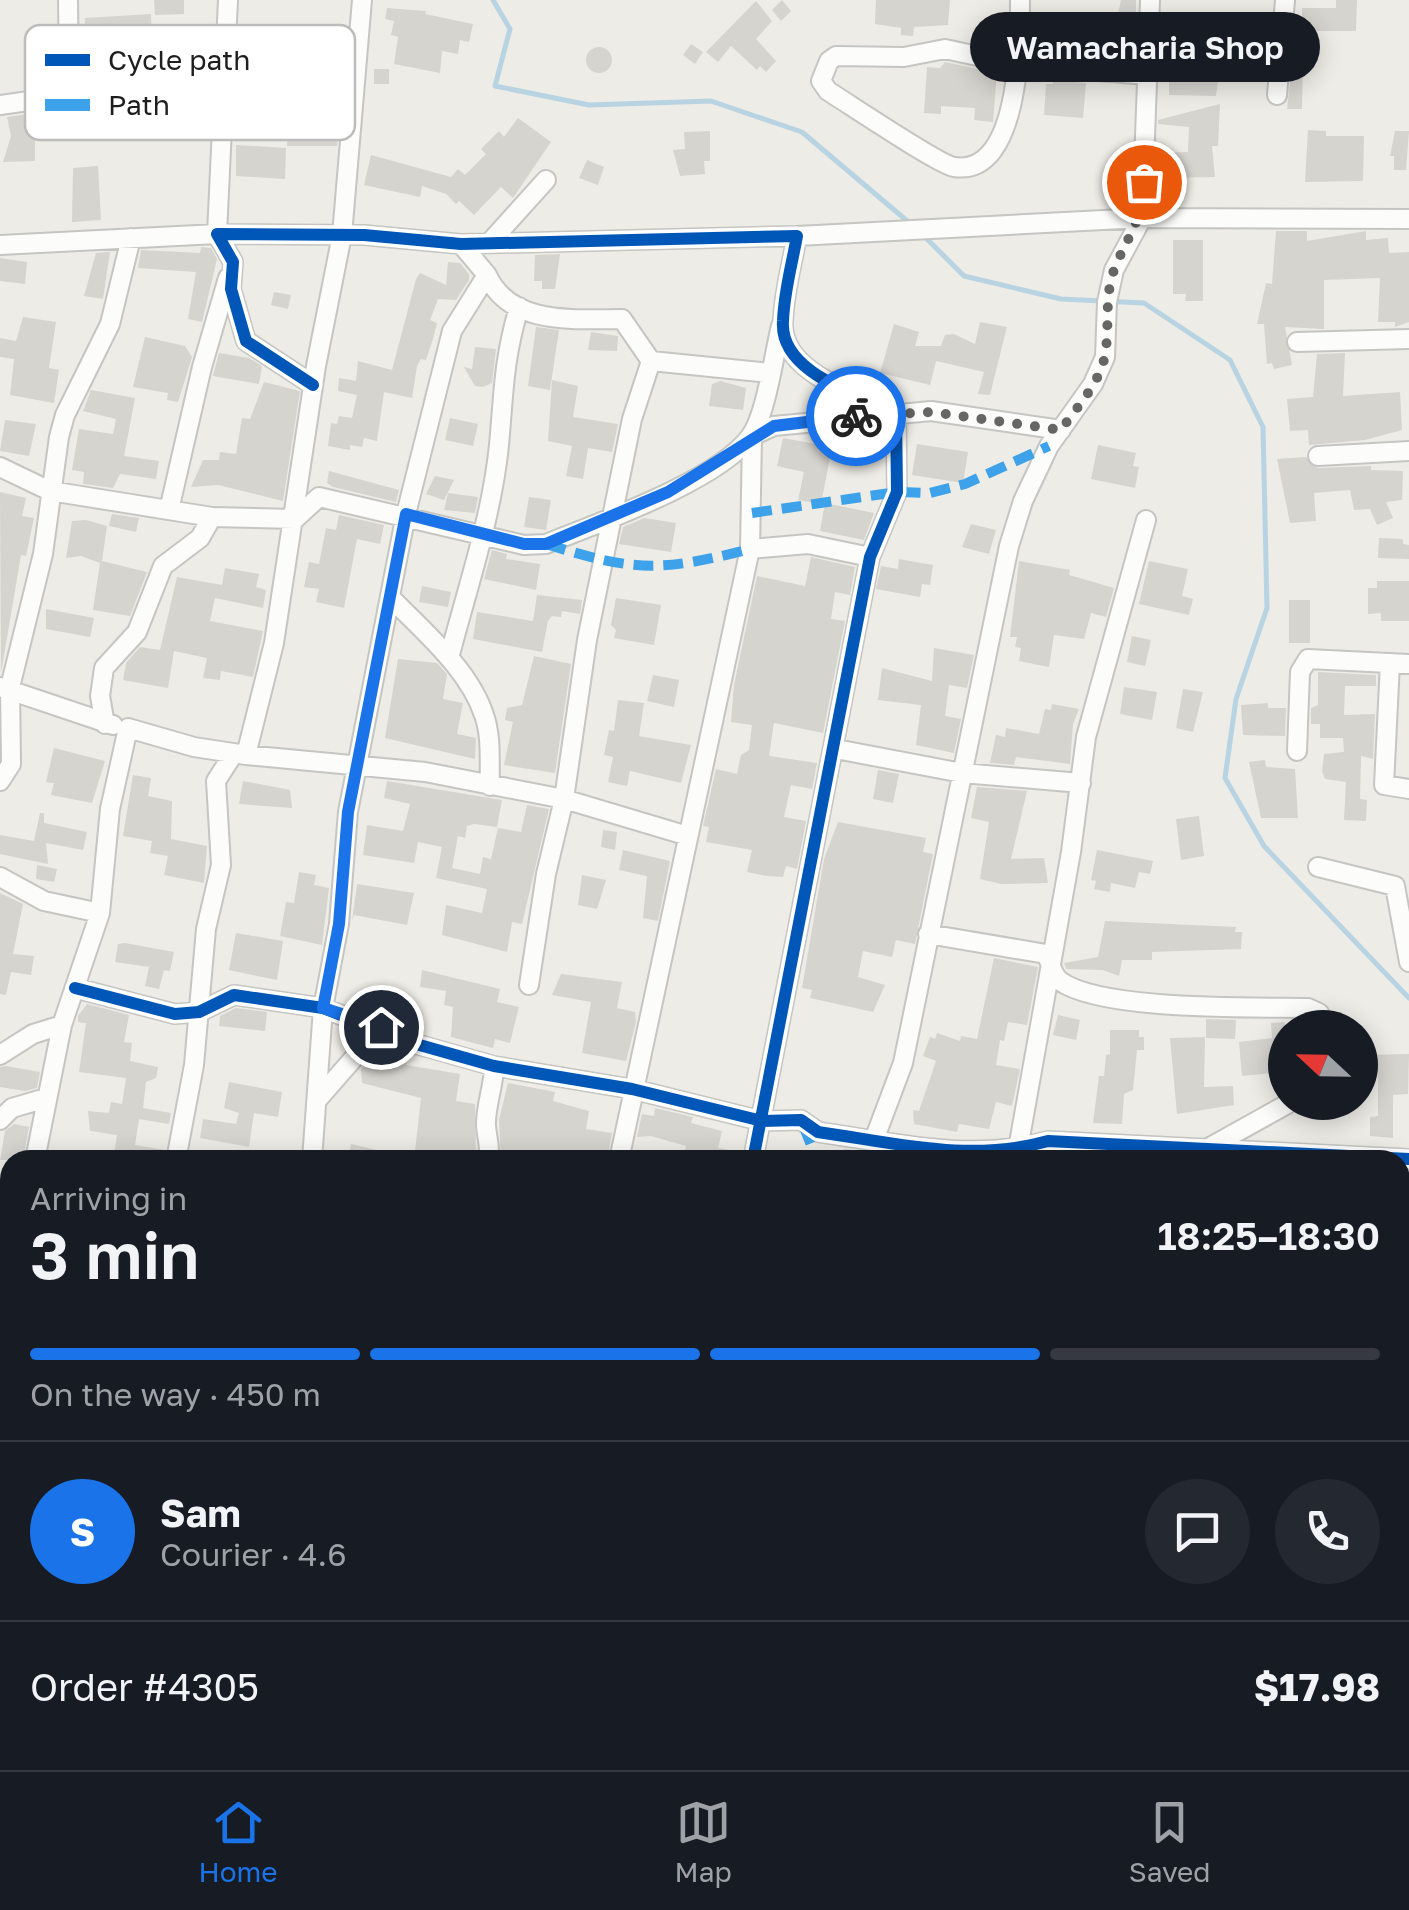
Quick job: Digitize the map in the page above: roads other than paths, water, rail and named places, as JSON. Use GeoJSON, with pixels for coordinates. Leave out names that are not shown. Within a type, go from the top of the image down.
{"type":"FeatureCollection","features":[{"type":"Feature","properties":{"kind":"street"},"geometry":{"type":"LineString","coordinates":[[68,0],[68,25]]}},
{"type":"Feature","properties":{"kind":"street"},"geometry":{"type":"LineString","coordinates":[[227,25],[228,0]]}},
{"type":"Feature","properties":{"kind":"street"},"geometry":{"type":"LineString","coordinates":[[355,82],[362,0]]}},
{"type":"Feature","properties":{"kind":"street"},"geometry":{"type":"LineString","coordinates":[[1020,0],[1020,65],[999,148],[977,163],[953,167],[828,91],[820,82],[829,61],[848,54],[904,58],[944,49],[1020,65],[1149,75]]}},
{"type":"Feature","properties":{"kind":"street"},"geometry":{"type":"LineString","coordinates":[[874,1140],[903,1064],[1009,546],[1022,501],[1061,430],[1093,384],[1105,357],[1106,302],[1114,270],[1142,218],[1150,0]]}},
{"type":"Feature","properties":{"kind":"street"},"geometry":{"type":"LineString","coordinates":[[1277,95],[1286,0]]}},
{"type":"Feature","properties":{"kind":"street"},"geometry":{"type":"LineString","coordinates":[[0,106],[25,102]]}},
{"type":"Feature","properties":{"kind":"street"},"geometry":{"type":"LineString","coordinates":[[221,140],[217,234],[233,262],[230,289],[246,341]]}},
{"type":"Feature","properties":{"kind":"street"},"geometry":{"type":"LineString","coordinates":[[178,1150],[199,1012],[206,929],[221,865],[216,780],[240,754],[274,643],[296,520],[313,385],[342,235],[350,140]]}},
{"type":"Feature","properties":{"kind":"street"},"geometry":{"type":"LineString","coordinates":[[491,241],[546,180]]}},
{"type":"Feature","properties":{"kind":"street"},"geometry":{"type":"LineString","coordinates":[[0,245],[217,234],[342,235],[461,244],[797,236],[1142,218],[1409,219]]}},
{"type":"Feature","properties":{"kind":"street"},"geometry":{"type":"LineString","coordinates":[[621,1150],[750,549],[752,436],[782,324],[797,236]]}},
{"type":"Feature","properties":{"kind":"street"},"geometry":{"type":"LineString","coordinates":[[0,782],[12,764],[5,687],[44,554],[50,492],[65,415],[110,324],[131,238]]}},
{"type":"Feature","properties":{"kind":"street"},"geometry":{"type":"LineString","coordinates":[[461,244],[487,274],[495,292],[529,316],[622,319],[651,361],[770,373]]}},
{"type":"Feature","properties":{"kind":"street"},"geometry":{"type":"LineString","coordinates":[[170,510],[209,340],[233,262]]}},
{"type":"Feature","properties":{"kind":"street"},"geometry":{"type":"LineString","coordinates":[[313,1150],[323,1008],[339,924],[348,812],[406,514],[431,401],[452,331],[487,274]]}},
{"type":"Feature","properties":{"kind":"street"},"geometry":{"type":"LineString","coordinates":[[449,658],[499,445],[504,359],[519,307]]}},
{"type":"Feature","properties":{"kind":"street"},"geometry":{"type":"LineString","coordinates":[[782,324],[788,350],[800,363],[896,413]]}},
{"type":"Feature","properties":{"kind":"street"},"geometry":{"type":"LineString","coordinates":[[1297,342],[1409,339]]}},
{"type":"Feature","properties":{"kind":"street"},"geometry":{"type":"LineString","coordinates":[[209,340],[246,341],[313,385]]}},
{"type":"Feature","properties":{"kind":"street"},"geometry":{"type":"LineString","coordinates":[[528,984],[546,874],[564,799],[588,640],[632,419],[651,361]]}},
{"type":"Feature","properties":{"kind":"street"},"geometry":{"type":"LineString","coordinates":[[0,467],[50,492],[212,516],[296,520],[318,497],[406,514],[478,541],[546,544],[699,474],[752,436],[774,426],[932,412],[1061,430]]}},
{"type":"Feature","properties":{"kind":"street"},"geometry":{"type":"LineString","coordinates":[[755,1150],[788,962],[836,749],[870,557],[898,492],[896,413]]}},
{"type":"Feature","properties":{"kind":"street"},"geometry":{"type":"LineString","coordinates":[[1318,456],[1409,451]]}},
{"type":"Feature","properties":{"kind":"street"},"geometry":{"type":"LineString","coordinates":[[104,724],[100,696],[104,668],[137,632],[163,566],[200,538],[212,516]]}},
{"type":"Feature","properties":{"kind":"street"},"geometry":{"type":"LineString","coordinates":[[1018,1150],[1086,737],[1146,520]]}},
{"type":"Feature","properties":{"kind":"street"},"geometry":{"type":"LineString","coordinates":[[750,549],[808,544],[870,557]]}},
{"type":"Feature","properties":{"kind":"street"},"geometry":{"type":"LineString","coordinates":[[390,597],[449,658],[484,712],[490,786]]}},
{"type":"Feature","properties":{"kind":"street"},"geometry":{"type":"LineString","coordinates":[[1297,751],[1300,672],[1308,660],[1400,663],[1384,785],[1409,789]]}},
{"type":"Feature","properties":{"kind":"street"},"geometry":{"type":"LineString","coordinates":[[5,687],[104,724],[240,754],[359,763],[564,799],[688,836]]}},
{"type":"Feature","properties":{"kind":"street"},"geometry":{"type":"LineString","coordinates":[[37,1150],[62,1025],[100,914],[110,808],[128,728]]}},
{"type":"Feature","properties":{"kind":"street"},"geometry":{"type":"LineString","coordinates":[[836,749],[962,772],[1081,783]]}},
{"type":"Feature","properties":{"kind":"street"},"geometry":{"type":"LineString","coordinates":[[1318,867],[1394,886],[1409,962]]}},
{"type":"Feature","properties":{"kind":"street"},"geometry":{"type":"LineString","coordinates":[[0,877],[44,901],[100,914]]}},
{"type":"Feature","properties":{"kind":"street"},"geometry":{"type":"LineString","coordinates":[[928,934],[1046,954],[1054,977],[1106,997],[1312,1010]]}},
{"type":"Feature","properties":{"kind":"street"},"geometry":{"type":"LineString","coordinates":[[76,988],[151,1010],[199,1012],[234,995],[323,1008],[381,1027],[416,1044],[494,1066],[632,1089],[762,1121],[802,1120],[818,1132],[932,1150]]}},
{"type":"Feature","properties":{"kind":"street"},"geometry":{"type":"LineString","coordinates":[[0,1055],[34,1034],[62,1025]]}},
{"type":"Feature","properties":{"kind":"street"},"geometry":{"type":"LineString","coordinates":[[318,1098],[381,1027]]}},
{"type":"Feature","properties":{"kind":"street"},"geometry":{"type":"LineString","coordinates":[[490,1150],[486,1128],[494,1066]]}},
{"type":"Feature","properties":{"kind":"street"},"geometry":{"type":"LineString","coordinates":[[0,1120],[12,1108],[46,1098]]}},
{"type":"Feature","properties":{"kind":"street"},"geometry":{"type":"LineString","coordinates":[[1209,1147],[1268,1114]]}},
{"type":"Feature","properties":{"kind":"street"},"geometry":{"type":"LineString","coordinates":[[1029,1150],[1048,1142],[1241,1150]]}},
{"type":"Feature","properties":{"kind":"waterway"},"geometry":{"type":"LineString","coordinates":[[493,0],[510,29],[495,86],[589,105],[711,101],[802,132],[912,225]]}},
{"type":"Feature","properties":{"kind":"waterway"},"geometry":{"type":"LineString","coordinates":[[924,236],[964,276],[1061,299],[1144,303],[1230,360],[1263,427],[1267,608],[1236,699],[1225,778],[1264,846],[1409,998]]}},
{"type":"Feature","properties":{"kind":"place","name":"Wamacharia Shop"},"geometry":{"type":"Point","coordinates":[1144,182]}}]}
